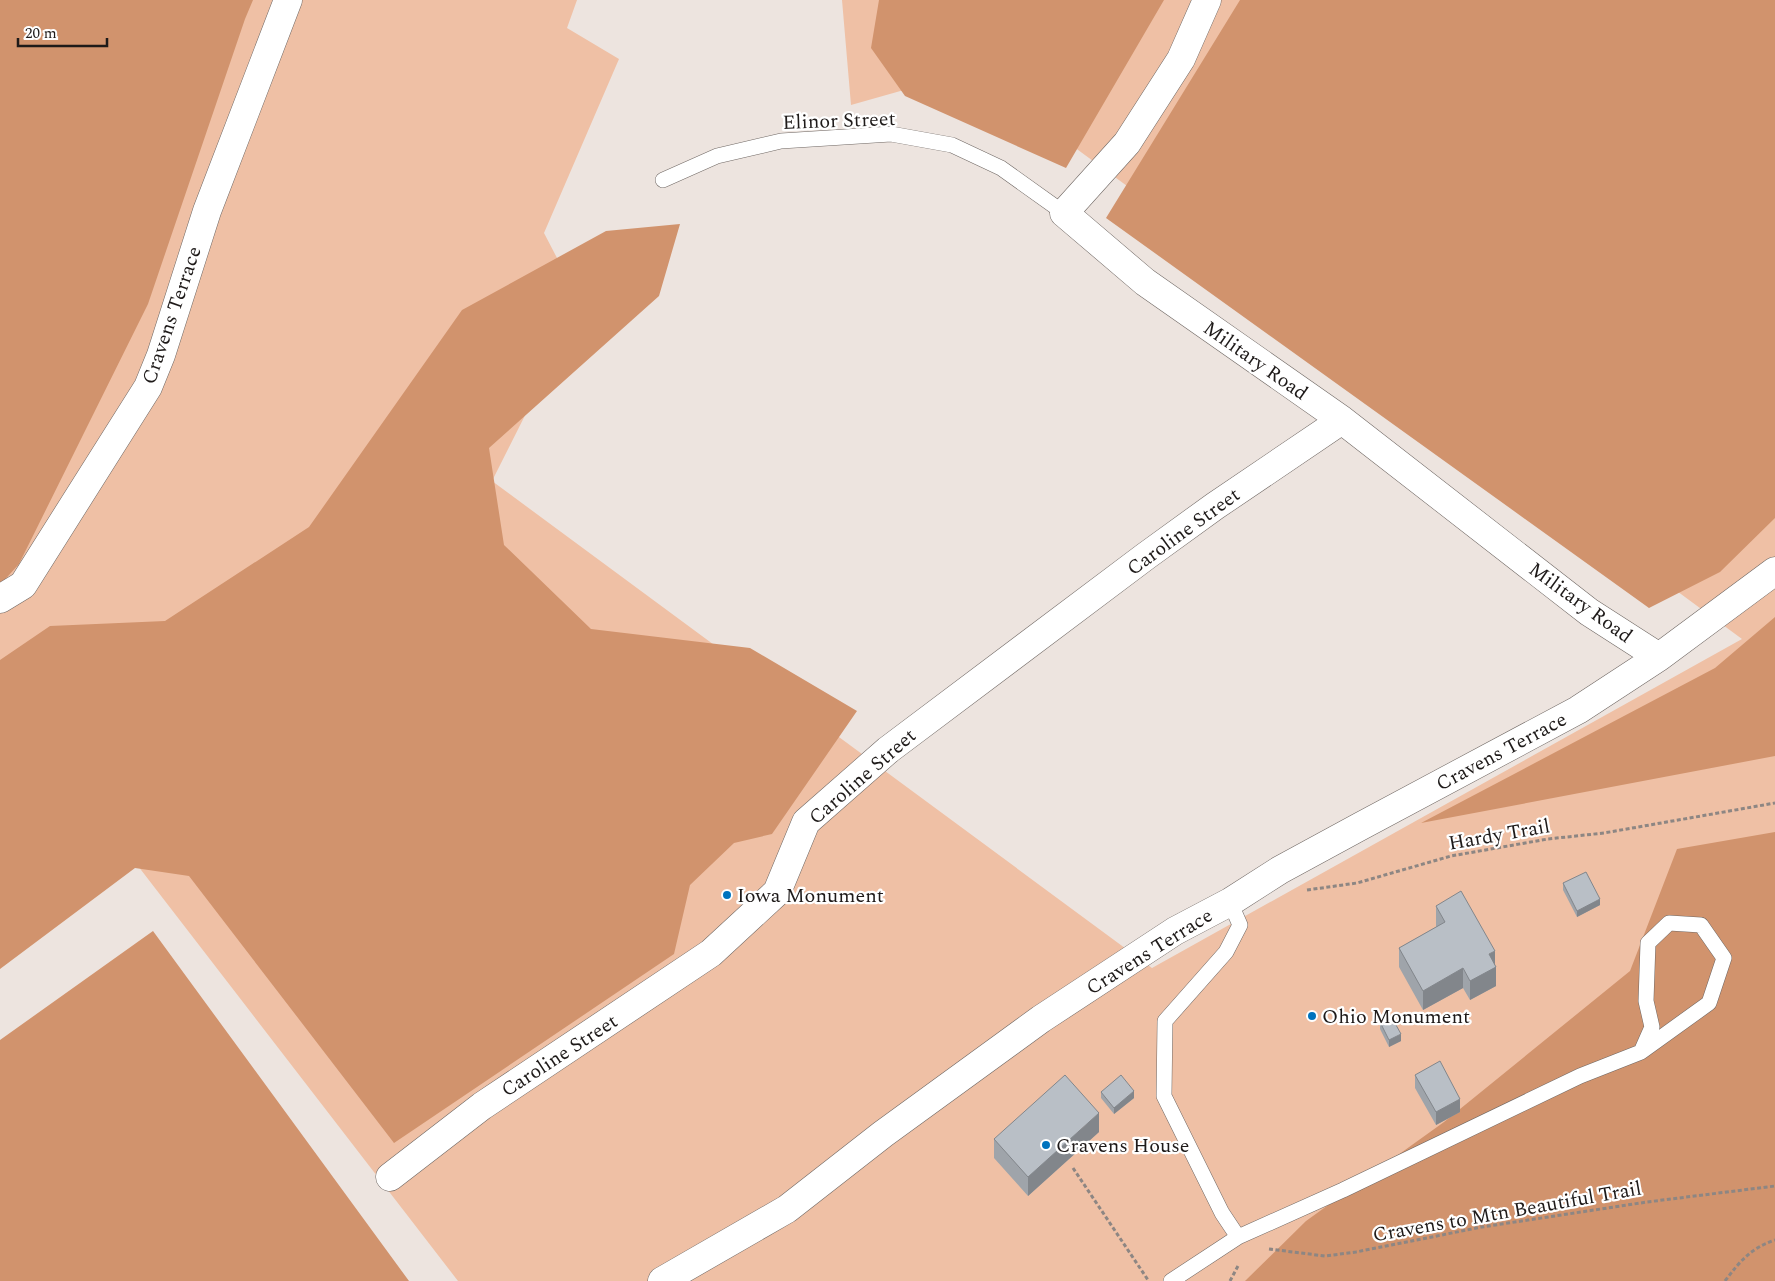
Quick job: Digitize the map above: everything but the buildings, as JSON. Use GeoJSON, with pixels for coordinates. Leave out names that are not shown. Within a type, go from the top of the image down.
{"type":"FeatureCollection","features":[{"type":"Feature","properties":{"kind":"street","name":"Cravens Terrace"},"geometry":{"type":"LineString","coordinates":[[0,600],[23,585],[148,387],[161,355],[207,211],[288,0]]}},
{"type":"Feature","properties":{"kind":"street"},"geometry":{"type":"LineString","coordinates":[[1064,213],[1126,143],[1181,59],[1207,0]]}},
{"type":"Feature","properties":{"kind":"street","name":"Military Road"},"geometry":{"type":"LineString","coordinates":[[1064,213],[1145,282],[1342,420],[1589,612],[1659,657]]}},
{"type":"Feature","properties":{"kind":"street","name":"Caroline Street"},"geometry":{"type":"LineString","coordinates":[[390,1177],[482,1106],[711,953],[777,892],[806,822],[888,750],[1153,551],[1215,506],[1342,420]]}},
{"type":"Feature","properties":{"kind":"street","name":"Cravens Terrace"},"geometry":{"type":"LineString","coordinates":[[662,1281],[787,1209],[883,1134],[1041,1019],[1175,931],[1230,902],[1280,870],[1328,843],[1578,710],[1659,657],[1775,571]]}},
{"type":"Feature","properties":{"kind":"lane","name":"Elinor Street"},"geometry":{"type":"LineString","coordinates":[[663,180],[717,156],[781,141],[891,134],[952,145],[1001,168],[1064,213]]}},
{"type":"Feature","properties":{"kind":"lane"},"geometry":{"type":"LineString","coordinates":[[1230,902],[1240,925],[1226,952],[1165,1021],[1164,1096],[1222,1213],[1238,1236]]}},
{"type":"Feature","properties":{"kind":"lane"},"geometry":{"type":"LineString","coordinates":[[1171,1281],[1238,1236],[1343,1190],[1580,1076],[1641,1052],[1709,1003],[1724,958],[1701,925],[1669,923],[1648,943],[1646,1001],[1652,1026],[1641,1052]]}},
{"type":"Feature","properties":{"kind":"path","name":"Hardy Trail"},"geometry":{"type":"LineString","coordinates":[[1298,892],[1357,883],[1452,856],[1548,839],[1604,834],[1775,803]]}},
{"type":"Feature","properties":{"kind":"path"},"geometry":{"type":"LineString","coordinates":[[1073,1168],[1148,1281]]}},
{"type":"Feature","properties":{"kind":"path","name":"Cravens to Mtn Beautiful Trail"},"geometry":{"type":"LineString","coordinates":[[1262,1248],[1325,1256],[1356,1252],[1482,1227],[1647,1202],[1775,1186]]}},
{"type":"Feature","properties":{"kind":"path"},"geometry":{"type":"LineString","coordinates":[[1725,1281],[1752,1250],[1775,1240]]}},
{"type":"Feature","properties":{"kind":"shaded area"},"geometry":{"type":"Polygon","coordinates":[[[0,0],[577,0],[567,28],[619,59],[544,233],[581,304],[492,481],[1152,968],[1742,639],[971,71],[851,105],[842,0],[1711,0],[1775,43],[1775,1281],[458,1281],[0,687],[0,0]]]}},
{"type":"Feature","properties":{"kind":"shaded area"},"geometry":{"type":"Polygon","coordinates":[[[0,0],[253,0],[148,304],[19,564],[0,585],[0,0]]]}},
{"type":"Feature","properties":{"kind":"shaded area"},"geometry":{"type":"Polygon","coordinates":[[[879,0],[1164,0],[1066,168],[905,96],[871,48],[879,0]]]}},
{"type":"Feature","properties":{"kind":"shaded area"},"geometry":{"type":"Polygon","coordinates":[[[1240,0],[1775,0],[1775,518],[1720,572],[1649,608],[1106,218],[1240,0]]]}},
{"type":"Feature","properties":{"kind":"shaded area"},"geometry":{"type":"Polygon","coordinates":[[[680,224],[659,296],[489,448],[504,545],[591,629],[750,648],[857,711],[772,834],[734,843],[690,885],[674,954],[394,1143],[189,876],[135,868],[0,969],[0,660],[50,626],[165,621],[309,527],[462,310],[606,231],[680,224]]]}},
{"type":"Feature","properties":{"kind":"shaded area"},"geometry":{"type":"Polygon","coordinates":[[[1775,617],[1775,756],[1421,823],[1715,668],[1775,617]]]}},
{"type":"Feature","properties":{"kind":"shaded area"},"geometry":{"type":"Polygon","coordinates":[[[1775,832],[1775,1281],[1245,1281],[1306,1221],[1444,1122],[1630,971],[1677,849],[1775,832]]]}},
{"type":"Feature","properties":{"kind":"shaded area"},"geometry":{"type":"Polygon","coordinates":[[[153,931],[409,1281],[0,1281],[0,1040],[153,931]]]}},
{"type":"Feature","properties":{"kind":"place","name":"Iowa Monument"},"geometry":{"type":"Point","coordinates":[727,895]}},
{"type":"Feature","properties":{"kind":"place","name":"Ohio Monument"},"geometry":{"type":"Point","coordinates":[1312,1016]}},
{"type":"Feature","properties":{"kind":"place","name":"Cravens House"},"geometry":{"type":"Point","coordinates":[1046,1145]}}]}
